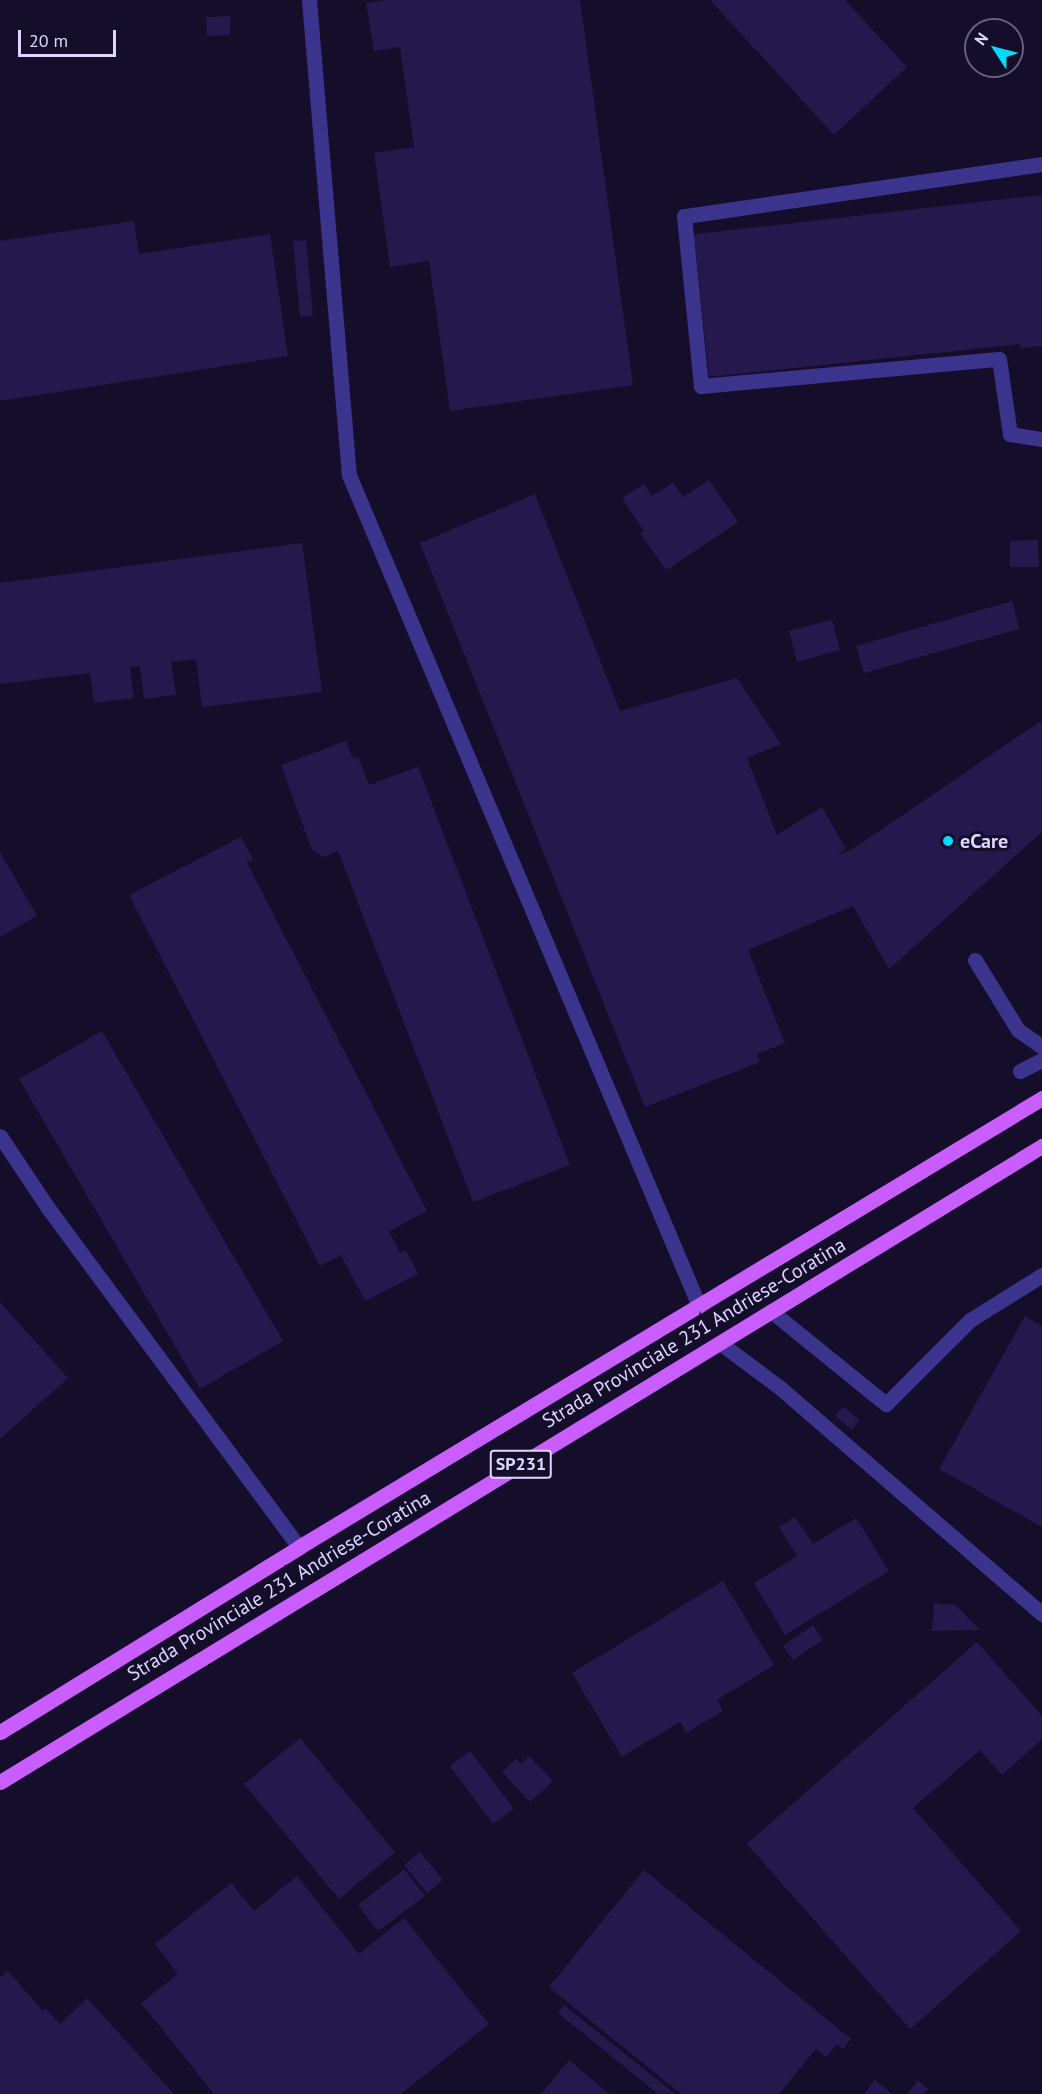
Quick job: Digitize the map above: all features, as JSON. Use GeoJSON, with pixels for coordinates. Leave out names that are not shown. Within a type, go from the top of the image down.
{"type":"FeatureCollection","features":[{"type":"Feature","properties":{"kind":"main road","name":"Strada Provinciale 231 Andriese-Coratina"},"geometry":{"type":"LineString","coordinates":[[0,1732],[299,1547],[1042,1098]]}},
{"type":"Feature","properties":{"kind":"main road","name":"Strada Provinciale 231 Andriese-Coratina"},"geometry":{"type":"LineString","coordinates":[[0,1782],[1042,1146]]}},
{"type":"Feature","properties":{"kind":"street"},"geometry":{"type":"LineString","coordinates":[[309,0],[349,475],[699,1306]]}},
{"type":"Feature","properties":{"kind":"street"},"geometry":{"type":"LineString","coordinates":[[1042,164],[684,216],[701,386],[999,359],[1010,434],[1042,439]]}},
{"type":"Feature","properties":{"kind":"street"},"geometry":{"type":"LineString","coordinates":[[975,960],[1018,1030],[1042,1047]]}},
{"type":"Feature","properties":{"kind":"street"},"geometry":{"type":"LineString","coordinates":[[1020,1071],[1042,1060]]}},
{"type":"Feature","properties":{"kind":"street"},"geometry":{"type":"LineString","coordinates":[[0,1136],[48,1208],[299,1547]]}},
{"type":"Feature","properties":{"kind":"street"},"geometry":{"type":"LineString","coordinates":[[771,1311],[886,1404],[970,1320],[1042,1275]]}},
{"type":"Feature","properties":{"kind":"street"},"geometry":{"type":"LineString","coordinates":[[720,1343],[778,1386],[1042,1614]]}},
{"type":"Feature","properties":{"kind":"building"},"geometry":{"type":"Polygon","coordinates":[[[386,0],[580,0],[633,385],[450,411],[429,261],[390,267],[374,153],[414,147],[400,47],[374,51],[366,3],[386,0]]]}},
{"type":"Feature","properties":{"kind":"building"},"geometry":{"type":"Polygon","coordinates":[[[710,0],[845,0],[907,67],[834,135],[710,0]]]}},
{"type":"Feature","properties":{"kind":"building"},"geometry":{"type":"Polygon","coordinates":[[[230,16],[230,35],[207,36],[206,17],[230,16]]]}},
{"type":"Feature","properties":{"kind":"building"},"geometry":{"type":"Polygon","coordinates":[[[1042,195],[1042,346],[1021,348],[1020,344],[709,377],[694,234],[1042,195]]]}},
{"type":"Feature","properties":{"kind":"building"},"geometry":{"type":"Polygon","coordinates":[[[134,221],[139,254],[270,234],[288,356],[0,401],[0,241],[134,221]]]}},
{"type":"Feature","properties":{"kind":"building"},"geometry":{"type":"Polygon","coordinates":[[[306,240],[313,316],[300,317],[293,241],[306,240]]]}},
{"type":"Feature","properties":{"kind":"building"},"geometry":{"type":"Polygon","coordinates":[[[709,480],[738,522],[666,570],[640,533],[644,531],[622,498],[644,484],[652,496],[673,482],[683,497],[709,480]]]}},
{"type":"Feature","properties":{"kind":"building"},"geometry":{"type":"Polygon","coordinates":[[[535,494],[620,711],[737,678],[781,744],[747,758],[777,835],[822,807],[846,849],[835,856],[851,850],[1041,721],[1042,726],[1042,832],[889,969],[853,906],[748,950],[785,1043],[757,1054],[760,1062],[645,1107],[420,543],[535,494]]]}},
{"type":"Feature","properties":{"kind":"building"},"geometry":{"type":"Polygon","coordinates":[[[1038,540],[1039,567],[1010,567],[1010,541],[1038,540]]]}},
{"type":"Feature","properties":{"kind":"building"},"geometry":{"type":"Polygon","coordinates":[[[302,543],[322,692],[202,707],[196,659],[171,662],[176,695],[144,699],[140,666],[130,667],[134,698],[94,703],[90,673],[0,684],[0,583],[302,543]]]}},
{"type":"Feature","properties":{"kind":"building"},"geometry":{"type":"Polygon","coordinates":[[[1012,601],[1019,629],[864,673],[856,646],[1012,601]]]}},
{"type":"Feature","properties":{"kind":"building"},"geometry":{"type":"Polygon","coordinates":[[[832,620],[840,650],[797,662],[789,631],[832,620]]]}},
{"type":"Feature","properties":{"kind":"building"},"geometry":{"type":"Polygon","coordinates":[[[346,741],[353,759],[358,757],[369,785],[418,767],[570,1165],[473,1202],[338,851],[323,857],[312,850],[281,765],[346,741]]]}},
{"type":"Feature","properties":{"kind":"building"},"geometry":{"type":"Polygon","coordinates":[[[241,837],[253,859],[247,863],[427,1211],[389,1231],[400,1253],[406,1250],[418,1274],[365,1301],[341,1255],[320,1266],[129,895],[241,837]]]}},
{"type":"Feature","properties":{"kind":"building"},"geometry":{"type":"Polygon","coordinates":[[[0,852],[37,916],[0,937],[0,852]]]}},
{"type":"Feature","properties":{"kind":"building"},"geometry":{"type":"Polygon","coordinates":[[[102,1031],[283,1341],[200,1389],[19,1079],[102,1031]]]}},
{"type":"Feature","properties":{"kind":"building"},"geometry":{"type":"Polygon","coordinates":[[[0,1302],[68,1378],[0,1439],[0,1302]]]}},
{"type":"Feature","properties":{"kind":"building"},"geometry":{"type":"Polygon","coordinates":[[[1025,1316],[1042,1326],[1042,1527],[939,1469],[1025,1316]]]}},
{"type":"Feature","properties":{"kind":"building"},"geometry":{"type":"Polygon","coordinates":[[[843,1406],[859,1420],[852,1430],[835,1416],[843,1406]]]}},
{"type":"Feature","properties":{"kind":"building"},"geometry":{"type":"Polygon","coordinates":[[[795,1517],[813,1544],[856,1518],[889,1571],[785,1635],[754,1583],[797,1556],[779,1527],[795,1517]]]}},
{"type":"Feature","properties":{"kind":"building"},"geometry":{"type":"Polygon","coordinates":[[[723,1581],[774,1665],[717,1700],[723,1711],[686,1733],[680,1722],[622,1757],[572,1673],[723,1581]]]}},
{"type":"Feature","properties":{"kind":"building"},"geometry":{"type":"Polygon","coordinates":[[[934,1603],[956,1605],[980,1630],[932,1631],[934,1603]]]}},
{"type":"Feature","properties":{"kind":"building"},"geometry":{"type":"Polygon","coordinates":[[[813,1625],[823,1640],[793,1660],[783,1646],[813,1625]]]}},
{"type":"Feature","properties":{"kind":"building"},"geometry":{"type":"Polygon","coordinates":[[[977,1642],[1042,1716],[1042,1739],[1002,1775],[980,1750],[913,1808],[1021,1931],[910,2029],[747,1844],[977,1642]]]}},
{"type":"Feature","properties":{"kind":"building"},"geometry":{"type":"Polygon","coordinates":[[[300,1738],[395,1852],[339,1899],[244,1784],[300,1738]]]}},
{"type":"Feature","properties":{"kind":"building"},"geometry":{"type":"Polygon","coordinates":[[[470,1751],[514,1809],[493,1824],[450,1766],[470,1751]]]}},
{"type":"Feature","properties":{"kind":"building"},"geometry":{"type":"Polygon","coordinates":[[[529,1756],[553,1781],[530,1802],[502,1772],[516,1759],[521,1764],[529,1756]]]}},
{"type":"Feature","properties":{"kind":"building"},"geometry":{"type":"Polygon","coordinates":[[[420,1852],[443,1880],[427,1893],[404,1865],[420,1852]]]}},
{"type":"Feature","properties":{"kind":"building"},"geometry":{"type":"Polygon","coordinates":[[[404,1869],[425,1896],[378,1931],[358,1905],[404,1869]]]}},
{"type":"Feature","properties":{"kind":"building"},"geometry":{"type":"Polygon","coordinates":[[[644,1870],[851,2039],[843,2049],[837,2044],[826,2057],[816,2049],[779,2094],[681,2094],[549,1987],[644,1870]]]}},
{"type":"Feature","properties":{"kind":"building"},"geometry":{"type":"Polygon","coordinates":[[[297,1876],[359,1954],[404,1918],[489,2024],[401,2094],[214,2094],[141,2003],[178,1974],[155,1944],[231,1883],[254,1911],[297,1876]]]}},
{"type":"Feature","properties":{"kind":"building"},"geometry":{"type":"Polygon","coordinates":[[[8,1971],[43,2011],[46,2008],[60,2024],[87,1998],[174,2094],[0,2094],[0,1978],[8,1971]]]}},
{"type":"Feature","properties":{"kind":"building"},"geometry":{"type":"Polygon","coordinates":[[[564,2005],[675,2094],[658,2094],[558,2013],[564,2005]]]}},
{"type":"Feature","properties":{"kind":"building"},"geometry":{"type":"Polygon","coordinates":[[[569,2060],[609,2094],[541,2094],[569,2060]]]}},
{"type":"Feature","properties":{"kind":"building"},"geometry":{"type":"Polygon","coordinates":[[[875,2080],[892,2094],[864,2094],[875,2080]]]}},
{"type":"Feature","properties":{"kind":"building"},"geometry":{"type":"Polygon","coordinates":[[[918,2080],[928,2089],[923,2094],[907,2094],[918,2080]]]}},
{"type":"Feature","properties":{"kind":"place","name":"eCare"},"geometry":{"type":"Point","coordinates":[948,841]}}]}
